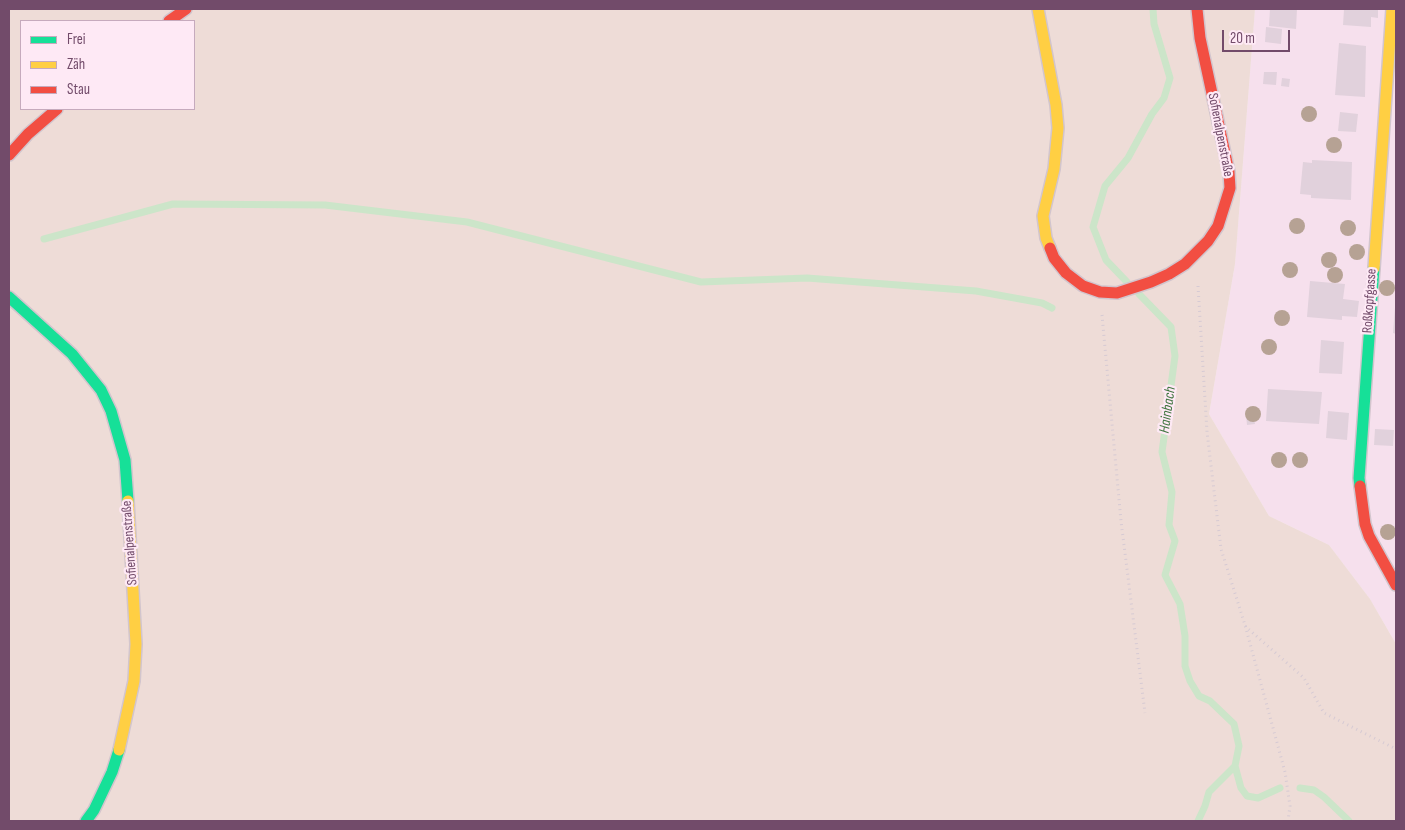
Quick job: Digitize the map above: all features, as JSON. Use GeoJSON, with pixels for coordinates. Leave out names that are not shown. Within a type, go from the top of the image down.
{"type":"FeatureCollection","features":[{"type":"Feature","properties":{"kind":"street"},"geometry":{"type":"LineString","coordinates":[[170,20],[186,9]]}},
{"type":"Feature","properties":{"kind":"street","name":"Sofienalpenstraße"},"geometry":{"type":"LineString","coordinates":[[1038,9],[1055,97],[1058,128],[1054,169],[1043,216],[1046,238],[1054,258],[1066,274],[1083,286],[1100,292],[1117,293],[1169,274],[1197,253],[1218,226],[1230,188],[1230,172],[1200,38],[1197,9]]}},
{"type":"Feature","properties":{"kind":"street","name":"Roßkopfgasse"},"geometry":{"type":"LineString","coordinates":[[1392,9],[1359,478],[1365,524],[1369,536],[1396,585]]}},
{"type":"Feature","properties":{"kind":"street"},"geometry":{"type":"LineString","coordinates":[[9,155],[28,134],[56,110]]}},
{"type":"Feature","properties":{"kind":"street","name":"Sofienalpenstraße"},"geometry":{"type":"LineString","coordinates":[[9,297],[72,354],[101,390],[111,411],[124,460],[135,607],[134,681],[122,740],[112,772],[94,810],[86,821]]}},
{"type":"Feature","properties":{"kind":"path"},"geometry":{"type":"LineString","coordinates":[[1197,253],[1198,309],[1207,432],[1221,550],[1245,625],[1285,772],[1290,806],[1288,821]]}},
{"type":"Feature","properties":{"kind":"path"},"geometry":{"type":"LineString","coordinates":[[1100,292],[1121,520],[1145,713]]}},
{"type":"Feature","properties":{"kind":"path"},"geometry":{"type":"LineString","coordinates":[[1245,625],[1304,678],[1324,713],[1396,749]]}},
{"type":"Feature","properties":{"kind":"shaded area"},"geometry":{"type":"Polygon","coordinates":[[[9,9],[1255,9],[1235,264],[1209,414],[1269,516],[1329,545],[1370,599],[1396,644],[1396,821],[9,821],[9,9]]]}},
{"type":"Feature","properties":{"kind":"shaded area"},"geometry":{"type":"Polygon","coordinates":[[[1255,9],[1396,9],[1396,644],[1370,599],[1329,545],[1269,516],[1209,414],[1235,264],[1255,9]]]}},
{"type":"Feature","properties":{"kind":"building"},"geometry":{"type":"Polygon","coordinates":[[[1270,9],[1297,9],[1296,29],[1269,26],[1270,9]]]}},
{"type":"Feature","properties":{"kind":"building"},"geometry":{"type":"Polygon","coordinates":[[[1344,9],[1378,9],[1378,18],[1371,17],[1371,27],[1343,25],[1344,9]]]}},
{"type":"Feature","properties":{"kind":"building"},"geometry":{"type":"Polygon","coordinates":[[[1266,27],[1282,29],[1281,44],[1265,42],[1266,27]]]}},
{"type":"Feature","properties":{"kind":"building"},"geometry":{"type":"Polygon","coordinates":[[[1339,43],[1366,46],[1365,97],[1335,95],[1339,43]]]}},
{"type":"Feature","properties":{"kind":"building"},"geometry":{"type":"Polygon","coordinates":[[[1264,72],[1277,72],[1276,85],[1263,84],[1264,72]]]}},
{"type":"Feature","properties":{"kind":"building"},"geometry":{"type":"Polygon","coordinates":[[[1282,78],[1290,79],[1289,87],[1281,86],[1282,78]]]}},
{"type":"Feature","properties":{"kind":"building"},"geometry":{"type":"Polygon","coordinates":[[[1340,112],[1358,114],[1356,132],[1338,131],[1340,112]]]}},
{"type":"Feature","properties":{"kind":"building"},"geometry":{"type":"Polygon","coordinates":[[[1312,160],[1352,162],[1351,200],[1311,198],[1311,195],[1300,194],[1303,162],[1312,163],[1312,160]]]}},
{"type":"Feature","properties":{"kind":"building"},"geometry":{"type":"Polygon","coordinates":[[[1310,281],[1345,284],[1343,299],[1359,301],[1357,317],[1342,316],[1342,320],[1307,317],[1310,281]]]}},
{"type":"Feature","properties":{"kind":"building"},"geometry":{"type":"Polygon","coordinates":[[[1396,307],[1396,334],[1393,333],[1396,307]]]}},
{"type":"Feature","properties":{"kind":"building"},"geometry":{"type":"Polygon","coordinates":[[[1321,340],[1344,342],[1342,374],[1319,373],[1321,340]]]}},
{"type":"Feature","properties":{"kind":"building"},"geometry":{"type":"Polygon","coordinates":[[[1268,389],[1322,392],[1319,424],[1266,421],[1268,389]]]}},
{"type":"Feature","properties":{"kind":"building"},"geometry":{"type":"Polygon","coordinates":[[[1328,411],[1349,413],[1347,440],[1326,438],[1328,411]]]}},
{"type":"Feature","properties":{"kind":"building"},"geometry":{"type":"Polygon","coordinates":[[[1253,414],[1255,424],[1247,425],[1246,415],[1253,414]]]}},
{"type":"Feature","properties":{"kind":"building"},"geometry":{"type":"Polygon","coordinates":[[[1375,429],[1394,430],[1393,446],[1374,445],[1375,429]]]}},
{"type":"Feature","properties":{"kind":"waterway","name":"Hainbach"},"geometry":{"type":"LineString","coordinates":[[1127,282],[1106,260],[1093,227],[1105,186],[1128,158],[1152,114],[1164,98],[1170,78],[1154,24],[1153,9]]}},
{"type":"Feature","properties":{"kind":"waterway"},"geometry":{"type":"LineString","coordinates":[[44,239],[173,204],[325,205],[467,222],[701,282],[807,278],[976,291],[1042,303],[1052,308]]}},
{"type":"Feature","properties":{"kind":"waterway","name":"Hainbach"},"geometry":{"type":"LineString","coordinates":[[1139,294],[1171,327],[1175,356],[1162,452],[1172,492],[1169,525],[1175,541],[1165,575],[1180,604],[1185,636],[1185,666],[1190,681],[1199,696],[1210,701],[1234,724],[1239,746],[1235,766],[1209,792],[1198,821]]}},
{"type":"Feature","properties":{"kind":"waterway"},"geometry":{"type":"LineString","coordinates":[[1235,766],[1241,788],[1247,796],[1258,798],[1280,788]]}},
{"type":"Feature","properties":{"kind":"waterway"},"geometry":{"type":"LineString","coordinates":[[1300,788],[1314,790],[1349,821]]}},
{"type":"Feature","properties":{"kind":"traffic: fast"},"geometry":{"type":"LineString","coordinates":[[1360,486],[1359,478],[1374,268]]}},
{"type":"Feature","properties":{"kind":"traffic: fast"},"geometry":{"type":"LineString","coordinates":[[9,297],[72,354],[101,390],[111,411],[125,460],[128,501]]}},
{"type":"Feature","properties":{"kind":"traffic: fast"},"geometry":{"type":"LineString","coordinates":[[86,821],[94,810],[112,772],[119,750]]}},
{"type":"Feature","properties":{"kind":"traffic: slow"},"geometry":{"type":"LineString","coordinates":[[1038,9],[1056,105],[1058,128],[1054,169],[1043,216],[1046,238],[1050,248]]}},
{"type":"Feature","properties":{"kind":"traffic: slow"},"geometry":{"type":"LineString","coordinates":[[1374,268],[1392,9]]}},
{"type":"Feature","properties":{"kind":"traffic: slow"},"geometry":{"type":"LineString","coordinates":[[119,750],[134,681],[136,644],[128,501]]}},
{"type":"Feature","properties":{"kind":"traffic: jam"},"geometry":{"type":"LineString","coordinates":[[170,20],[186,9]]}},
{"type":"Feature","properties":{"kind":"traffic: jam"},"geometry":{"type":"LineString","coordinates":[[1050,248],[1054,258],[1066,273],[1083,286],[1100,292],[1117,293],[1151,282],[1185,264],[1208,241],[1218,226],[1230,188],[1229,172],[1200,38],[1197,9]]}},
{"type":"Feature","properties":{"kind":"traffic: jam"},"geometry":{"type":"LineString","coordinates":[[9,155],[28,134],[56,110]]}},
{"type":"Feature","properties":{"kind":"traffic: jam"},"geometry":{"type":"LineString","coordinates":[[1360,486],[1365,524],[1369,536],[1396,585]]}}]}
